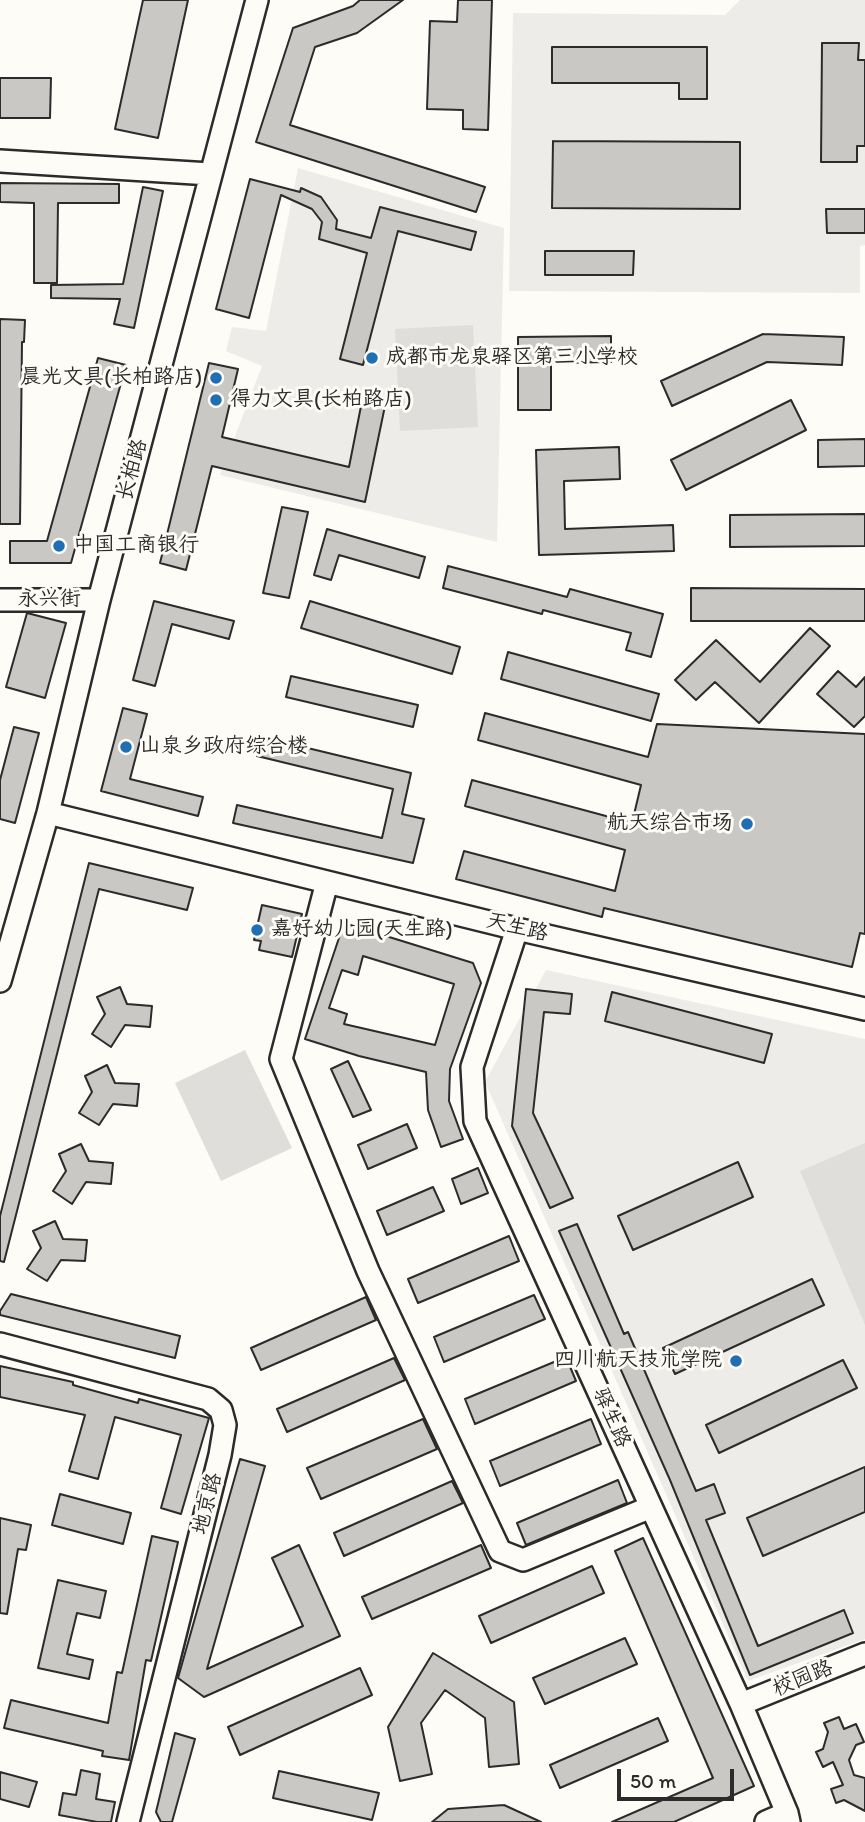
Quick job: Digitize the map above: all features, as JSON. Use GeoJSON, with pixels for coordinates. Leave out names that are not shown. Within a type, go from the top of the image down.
{"type":"FeatureCollection","features":[{"type":"Feature","properties":{"kind":"street","name":"长柏路"},"geometry":{"type":"LineString","coordinates":[[0,981],[48,813],[99,600],[257,0]]}},
{"type":"Feature","properties":{"kind":"street"},"geometry":{"type":"LineString","coordinates":[[0,161],[210,174]]}},
{"type":"Feature","properties":{"kind":"street","name":"永兴街"},"geometry":{"type":"LineString","coordinates":[[0,600],[99,600]]}},
{"type":"Feature","properties":{"kind":"street","name":"天生路"},"geometry":{"type":"LineString","coordinates":[[48,813],[517,929],[865,1009]]}},
{"type":"Feature","properties":{"kind":"street"},"geometry":{"type":"LineString","coordinates":[[327,882],[281,1059],[369,1271],[500,1551],[523,1560],[651,1507]]}},
{"type":"Feature","properties":{"kind":"street","name":"驿生路"},"geometry":{"type":"LineString","coordinates":[[517,929],[472,1068],[475,1121],[741,1704],[788,1817]]}},
{"type":"Feature","properties":{"kind":"street","name":"地京路"},"geometry":{"type":"LineString","coordinates":[[0,1344],[208,1399],[221,1410],[225,1425],[220,1455],[128,1822]]}},
{"type":"Feature","properties":{"kind":"street","name":"校园路"},"geometry":{"type":"LineString","coordinates":[[741,1704],[865,1654]]}},
{"type":"Feature","properties":{"kind":"street"},"geometry":{"type":"LineString","coordinates":[[766,1822],[788,1817]]}},
{"type":"Feature","properties":{"kind":"shaded area"},"geometry":{"type":"Polygon","coordinates":[[[740,0],[865,0],[865,245],[860,246],[860,293],[509,291],[513,13],[725,15],[740,0]]]}},
{"type":"Feature","properties":{"kind":"shaded area","name":"成都市龙泉驿区第三小学校"},"geometry":{"type":"Polygon","coordinates":[[[298,168],[504,228],[497,542],[220,475],[262,366],[226,351],[232,327],[266,331],[298,168]]]}},
{"type":"Feature","properties":{"kind":"shaded area"},"geometry":{"type":"Polygon","coordinates":[[[473,325],[478,427],[400,431],[395,329],[473,325]]]}},
{"type":"Feature","properties":{"kind":"shaded area","name":"四川航天技术学院"},"geometry":{"type":"Polygon","coordinates":[[[546,970],[865,1039],[865,1639],[748,1681],[485,1082],[546,970]]]}},
{"type":"Feature","properties":{"kind":"shaded area"},"geometry":{"type":"Polygon","coordinates":[[[245,1050],[292,1148],[221,1181],[175,1083],[245,1050]]]}},
{"type":"Feature","properties":{"kind":"shaded area"},"geometry":{"type":"Polygon","coordinates":[[[865,1143],[865,1325],[800,1171],[865,1143]]]}},
{"type":"Feature","properties":{"kind":"building"},"geometry":{"type":"Polygon","coordinates":[[[143,0],[188,0],[158,138],[115,129],[143,0]]]}},
{"type":"Feature","properties":{"kind":"building"},"geometry":{"type":"Polygon","coordinates":[[[360,0],[403,0],[357,33],[315,47],[290,125],[485,187],[476,212],[256,142],[293,28],[353,6],[360,0]]]}},
{"type":"Feature","properties":{"kind":"building"},"geometry":{"type":"Polygon","coordinates":[[[458,0],[492,0],[488,130],[463,129],[463,110],[427,109],[430,21],[457,22],[458,0]]]}},
{"type":"Feature","properties":{"kind":"building"},"geometry":{"type":"Polygon","coordinates":[[[822,43],[859,43],[858,60],[865,60],[865,146],[857,146],[857,162],[821,162],[822,43]]]}},
{"type":"Feature","properties":{"kind":"building"},"geometry":{"type":"Polygon","coordinates":[[[552,47],[707,47],[707,99],[679,99],[679,83],[552,83],[552,47]]]}},
{"type":"Feature","properties":{"kind":"building"},"geometry":{"type":"Polygon","coordinates":[[[0,78],[51,78],[50,118],[0,118],[0,78]]]}},
{"type":"Feature","properties":{"kind":"building"},"geometry":{"type":"Polygon","coordinates":[[[553,141],[740,142],[740,209],[552,208],[553,141]]]}},
{"type":"Feature","properties":{"kind":"building"},"geometry":{"type":"Polygon","coordinates":[[[250,179],[300,192],[301,188],[321,197],[337,220],[336,229],[371,238],[380,207],[476,232],[471,250],[398,231],[363,365],[340,359],[367,253],[319,239],[322,222],[312,209],[281,195],[249,318],[216,309],[250,179]]]}},
{"type":"Feature","properties":{"kind":"building"},"geometry":{"type":"Polygon","coordinates":[[[0,183],[119,184],[119,203],[58,203],[57,283],[34,283],[34,203],[0,202],[0,183]]]}},
{"type":"Feature","properties":{"kind":"building"},"geometry":{"type":"Polygon","coordinates":[[[143,187],[163,191],[134,328],[114,324],[120,299],[51,298],[51,285],[123,284],[143,187]]]}},
{"type":"Feature","properties":{"kind":"building"},"geometry":{"type":"Polygon","coordinates":[[[826,209],[865,209],[865,233],[827,233],[826,209]]]}},
{"type":"Feature","properties":{"kind":"building"},"geometry":{"type":"Polygon","coordinates":[[[545,251],[634,251],[633,275],[545,275],[545,251]]]}},
{"type":"Feature","properties":{"kind":"building"},"geometry":{"type":"Polygon","coordinates":[[[0,319],[25,320],[22,342],[20,524],[0,524],[0,319]]]}},
{"type":"Feature","properties":{"kind":"building"},"geometry":{"type":"Polygon","coordinates":[[[763,334],[844,337],[842,365],[767,362],[672,406],[661,381],[763,334]]]}},
{"type":"Feature","properties":{"kind":"building"},"geometry":{"type":"Polygon","coordinates":[[[611,336],[611,362],[551,363],[551,410],[518,410],[518,337],[611,336]]]}},
{"type":"Feature","properties":{"kind":"building"},"geometry":{"type":"Polygon","coordinates":[[[98,358],[126,365],[71,563],[10,563],[10,541],[47,541],[98,358]]]}},
{"type":"Feature","properties":{"kind":"building"},"geometry":{"type":"Polygon","coordinates":[[[209,363],[238,369],[222,437],[349,467],[363,396],[386,401],[365,502],[212,466],[186,570],[160,563],[209,363]]]}},
{"type":"Feature","properties":{"kind":"building"},"geometry":{"type":"Polygon","coordinates":[[[791,400],[806,430],[686,490],[671,460],[791,400]]]}},
{"type":"Feature","properties":{"kind":"building"},"geometry":{"type":"Polygon","coordinates":[[[865,439],[865,466],[818,467],[818,440],[865,439]]]}},
{"type":"Feature","properties":{"kind":"building"},"geometry":{"type":"Polygon","coordinates":[[[619,447],[620,479],[564,481],[565,529],[673,525],[674,551],[539,555],[536,450],[619,447]]]}},
{"type":"Feature","properties":{"kind":"building"},"geometry":{"type":"Polygon","coordinates":[[[282,507],[308,512],[289,598],[263,593],[282,507]]]}},
{"type":"Feature","properties":{"kind":"building"},"geometry":{"type":"Polygon","coordinates":[[[865,514],[865,546],[730,547],[730,515],[865,514]]]}},
{"type":"Feature","properties":{"kind":"building"},"geometry":{"type":"Polygon","coordinates":[[[327,529],[425,557],[419,578],[339,555],[331,580],[314,575],[327,529]]]}},
{"type":"Feature","properties":{"kind":"building"},"geometry":{"type":"Polygon","coordinates":[[[448,566],[567,597],[570,589],[663,614],[651,657],[626,650],[631,633],[543,610],[542,614],[443,588],[448,566]]]}},
{"type":"Feature","properties":{"kind":"building"},"geometry":{"type":"Polygon","coordinates":[[[691,588],[865,589],[865,621],[691,621],[691,588]]]}},
{"type":"Feature","properties":{"kind":"building"},"geometry":{"type":"Polygon","coordinates":[[[154,601],[234,621],[229,639],[172,624],[155,686],[133,680],[154,601]]]}},
{"type":"Feature","properties":{"kind":"building"},"geometry":{"type":"Polygon","coordinates":[[[310,601],[460,647],[452,674],[301,628],[310,601]]]}},
{"type":"Feature","properties":{"kind":"building"},"geometry":{"type":"Polygon","coordinates":[[[27,613],[66,623],[45,698],[6,687],[27,613]]]}},
{"type":"Feature","properties":{"kind":"building"},"geometry":{"type":"Polygon","coordinates":[[[810,628],[830,646],[759,723],[715,682],[696,700],[675,680],[716,640],[760,682],[810,628]]]}},
{"type":"Feature","properties":{"kind":"building"},"geometry":{"type":"Polygon","coordinates":[[[508,652],[659,694],[651,721],[501,679],[508,652]]]}},
{"type":"Feature","properties":{"kind":"building"},"geometry":{"type":"Polygon","coordinates":[[[838,671],[856,687],[865,677],[865,716],[854,727],[817,694],[838,671]]]}},
{"type":"Feature","properties":{"kind":"building"},"geometry":{"type":"Polygon","coordinates":[[[291,676],[418,705],[413,727],[286,697],[291,676]]]}},
{"type":"Feature","properties":{"kind":"building","name":"山泉乡政府综合楼"},"geometry":{"type":"Polygon","coordinates":[[[123,708],[147,714],[130,779],[203,797],[198,816],[101,791],[123,708]]]}},
{"type":"Feature","properties":{"kind":"building","name":"航天综合市场"},"geometry":{"type":"Polygon","coordinates":[[[485,713],[648,757],[657,724],[865,734],[865,934],[860,933],[852,967],[604,908],[602,917],[456,879],[464,851],[615,891],[625,850],[465,806],[472,780],[632,823],[641,785],[478,740],[485,713]]]}},
{"type":"Feature","properties":{"kind":"building"},"geometry":{"type":"Polygon","coordinates":[[[14,727],[39,733],[15,823],[0,819],[0,780],[14,727]]]}},
{"type":"Feature","properties":{"kind":"building"},"geometry":{"type":"Polygon","coordinates":[[[262,737],[411,773],[402,814],[424,819],[413,863],[233,823],[237,805],[382,838],[393,789],[257,756],[262,737]]]}},
{"type":"Feature","properties":{"kind":"building"},"geometry":{"type":"Polygon","coordinates":[[[89,863],[193,888],[187,910],[99,889],[4,1262],[0,1261],[0,1216],[89,863]]]}},
{"type":"Feature","properties":{"kind":"building","name":"嘉好幼儿园(天生路)"},"geometry":{"type":"Polygon","coordinates":[[[262,905],[302,914],[292,957],[259,950],[261,941],[254,940],[262,905]]]}},
{"type":"Feature","properties":{"kind":"building"},"geometry":{"type":"Polygon","coordinates":[[[344,923],[473,963],[481,983],[450,1069],[449,1101],[463,1139],[441,1147],[428,1110],[426,1072],[359,1056],[305,1039],[344,923]],[[363,956],[358,975],[342,970],[329,1008],[347,1014],[344,1024],[435,1045],[454,984],[363,956]]]}},
{"type":"Feature","properties":{"kind":"building"},"geometry":{"type":"Polygon","coordinates":[[[120,987],[127,1004],[152,1006],[150,1027],[125,1025],[111,1047],[92,1034],[105,1014],[97,997],[120,987]]]}},
{"type":"Feature","properties":{"kind":"building"},"geometry":{"type":"Polygon","coordinates":[[[526,989],[572,994],[570,1014],[544,1012],[533,1113],[573,1198],[550,1208],[512,1126],[526,989]]]}},
{"type":"Feature","properties":{"kind":"building"},"geometry":{"type":"Polygon","coordinates":[[[612,992],[772,1034],[764,1063],[605,1021],[612,992]]]}},
{"type":"Feature","properties":{"kind":"building"},"geometry":{"type":"Polygon","coordinates":[[[348,1061],[371,1110],[353,1117],[331,1069],[348,1061]]]}},
{"type":"Feature","properties":{"kind":"building"},"geometry":{"type":"Polygon","coordinates":[[[107,1065],[115,1083],[139,1084],[137,1106],[113,1104],[99,1125],[79,1113],[92,1092],[85,1076],[107,1065]]]}},
{"type":"Feature","properties":{"kind":"building"},"geometry":{"type":"Polygon","coordinates":[[[407,1124],[417,1148],[368,1169],[358,1145],[407,1124]]]}},
{"type":"Feature","properties":{"kind":"building"},"geometry":{"type":"Polygon","coordinates":[[[81,1144],[89,1161],[113,1163],[111,1184],[86,1182],[72,1204],[53,1191],[66,1171],[59,1154],[81,1144]]]}},
{"type":"Feature","properties":{"kind":"building"},"geometry":{"type":"Polygon","coordinates":[[[738,1162],[753,1197],[633,1250],[618,1216],[738,1162]]]}},
{"type":"Feature","properties":{"kind":"building"},"geometry":{"type":"Polygon","coordinates":[[[478,1168],[488,1193],[461,1204],[452,1179],[478,1168]]]}},
{"type":"Feature","properties":{"kind":"building"},"geometry":{"type":"Polygon","coordinates":[[[433,1187],[444,1211],[387,1235],[377,1211],[433,1187]]]}},
{"type":"Feature","properties":{"kind":"building"},"geometry":{"type":"Polygon","coordinates":[[[55,1221],[63,1239],[87,1240],[85,1261],[61,1260],[47,1281],[27,1269],[41,1248],[33,1231],[55,1221]]]}},
{"type":"Feature","properties":{"kind":"building"},"geometry":{"type":"Polygon","coordinates":[[[577,1224],[624,1334],[628,1332],[696,1491],[714,1484],[725,1513],[706,1520],[758,1646],[844,1610],[853,1633],[750,1675],[670,1480],[559,1231],[577,1224]]]}},
{"type":"Feature","properties":{"kind":"building"},"geometry":{"type":"Polygon","coordinates":[[[509,1236],[519,1261],[418,1303],[408,1279],[509,1236]]]}},
{"type":"Feature","properties":{"kind":"building"},"geometry":{"type":"Polygon","coordinates":[[[812,1279],[824,1305],[675,1374],[663,1348],[812,1279]]]}},
{"type":"Feature","properties":{"kind":"building"},"geometry":{"type":"Polygon","coordinates":[[[11,1294],[180,1336],[175,1358],[0,1315],[11,1294]]]}},
{"type":"Feature","properties":{"kind":"building"},"geometry":{"type":"Polygon","coordinates":[[[534,1295],[545,1319],[444,1362],[434,1337],[534,1295]]]}},
{"type":"Feature","properties":{"kind":"building"},"geometry":{"type":"Polygon","coordinates":[[[366,1297],[376,1320],[261,1370],[251,1348],[366,1297]]]}},
{"type":"Feature","properties":{"kind":"building"},"geometry":{"type":"Polygon","coordinates":[[[566,1357],[576,1381],[475,1424],[465,1399],[566,1357]]]}},
{"type":"Feature","properties":{"kind":"building"},"geometry":{"type":"Polygon","coordinates":[[[394,1358],[405,1380],[287,1432],[277,1409],[394,1358]]]}},
{"type":"Feature","properties":{"kind":"building"},"geometry":{"type":"Polygon","coordinates":[[[843,1360],[857,1388],[719,1453],[706,1425],[843,1360]]]}},
{"type":"Feature","properties":{"kind":"building"},"geometry":{"type":"Polygon","coordinates":[[[0,1366],[73,1382],[73,1385],[138,1403],[139,1399],[209,1418],[181,1514],[161,1508],[181,1435],[115,1417],[98,1479],[69,1471],[85,1415],[0,1397],[0,1366]]]}},
{"type":"Feature","properties":{"kind":"building"},"geometry":{"type":"Polygon","coordinates":[[[423,1419],[437,1449],[321,1499],[307,1468],[423,1419]]]}},
{"type":"Feature","properties":{"kind":"building"},"geometry":{"type":"Polygon","coordinates":[[[591,1419],[601,1444],[500,1486],[490,1461],[591,1419]]]}},
{"type":"Feature","properties":{"kind":"building"},"geometry":{"type":"Polygon","coordinates":[[[240,1459],[265,1466],[207,1669],[303,1626],[272,1558],[299,1545],[340,1636],[204,1697],[178,1678],[240,1459]]]}},
{"type":"Feature","properties":{"kind":"building"},"geometry":{"type":"Polygon","coordinates":[[[865,1467],[865,1512],[763,1556],[747,1518],[865,1467]]]}},
{"type":"Feature","properties":{"kind":"building"},"geometry":{"type":"Polygon","coordinates":[[[618,1480],[627,1503],[526,1545],[517,1523],[618,1480]]]}},
{"type":"Feature","properties":{"kind":"building"},"geometry":{"type":"Polygon","coordinates":[[[452,1481],[463,1503],[344,1556],[334,1533],[452,1481]]]}},
{"type":"Feature","properties":{"kind":"building"},"geometry":{"type":"Polygon","coordinates":[[[60,1494],[131,1513],[123,1544],[52,1525],[60,1494]]]}},
{"type":"Feature","properties":{"kind":"building"},"geometry":{"type":"Polygon","coordinates":[[[0,1518],[31,1525],[26,1550],[18,1549],[7,1614],[0,1613],[0,1518]]]}},
{"type":"Feature","properties":{"kind":"building"},"geometry":{"type":"Polygon","coordinates":[[[152,1536],[178,1542],[151,1661],[146,1660],[129,1760],[102,1756],[103,1751],[4,1728],[11,1700],[108,1723],[117,1672],[122,1673],[152,1536]]]}},
{"type":"Feature","properties":{"kind":"building"},"geometry":{"type":"Polygon","coordinates":[[[643,1538],[754,1786],[674,1822],[612,1822],[713,1778],[615,1551],[643,1538]]]}},
{"type":"Feature","properties":{"kind":"building"},"geometry":{"type":"Polygon","coordinates":[[[481,1545],[491,1568],[372,1619],[362,1597],[481,1545]]]}},
{"type":"Feature","properties":{"kind":"building"},"geometry":{"type":"Polygon","coordinates":[[[592,1566],[604,1593],[491,1643],[479,1616],[592,1566]]]}},
{"type":"Feature","properties":{"kind":"building"},"geometry":{"type":"Polygon","coordinates":[[[58,1580],[106,1591],[100,1618],[77,1613],[67,1654],[93,1660],[89,1679],[38,1668],[58,1580]]]}},
{"type":"Feature","properties":{"kind":"building"},"geometry":{"type":"Polygon","coordinates":[[[625,1638],[637,1664],[545,1704],[533,1678],[625,1638]]]}},
{"type":"Feature","properties":{"kind":"building"},"geometry":{"type":"Polygon","coordinates":[[[433,1653],[514,1702],[519,1764],[489,1767],[485,1718],[445,1690],[421,1723],[432,1774],[400,1781],[388,1727],[433,1653]]]}},
{"type":"Feature","properties":{"kind":"building"},"geometry":{"type":"Polygon","coordinates":[[[360,1668],[372,1695],[240,1755],[228,1727],[360,1668]]]}},
{"type":"Feature","properties":{"kind":"building"},"geometry":{"type":"Polygon","coordinates":[[[839,1717],[844,1729],[856,1724],[864,1742],[856,1745],[849,1760],[854,1775],[865,1778],[865,1811],[844,1800],[836,1803],[831,1789],[843,1785],[833,1762],[823,1767],[816,1752],[823,1749],[828,1732],[824,1723],[839,1717]]]}},
{"type":"Feature","properties":{"kind":"building"},"geometry":{"type":"Polygon","coordinates":[[[658,1718],[668,1741],[560,1788],[550,1765],[658,1718]]]}},
{"type":"Feature","properties":{"kind":"building"},"geometry":{"type":"Polygon","coordinates":[[[175,1733],[195,1739],[172,1822],[161,1822],[156,1812],[175,1733]]]}},
{"type":"Feature","properties":{"kind":"building"},"geometry":{"type":"Polygon","coordinates":[[[81,1770],[100,1774],[96,1799],[115,1802],[111,1822],[59,1815],[63,1793],[76,1795],[81,1770]]]}},
{"type":"Feature","properties":{"kind":"building"},"geometry":{"type":"Polygon","coordinates":[[[279,1771],[379,1793],[372,1820],[273,1798],[279,1771]]]}},
{"type":"Feature","properties":{"kind":"building"},"geometry":{"type":"Polygon","coordinates":[[[0,1772],[37,1782],[29,1807],[0,1799],[0,1772]]]}},
{"type":"Feature","properties":{"kind":"building"},"geometry":{"type":"Polygon","coordinates":[[[504,1805],[541,1822],[432,1822],[448,1809],[504,1805]]]}},
{"type":"Feature","properties":{"kind":"place","name":"成都市龙泉驿区第三小学校"},"geometry":{"type":"Point","coordinates":[372,358]}},
{"type":"Feature","properties":{"kind":"place","name":"晨光文具(长柏路店)"},"geometry":{"type":"Point","coordinates":[216,378]}},
{"type":"Feature","properties":{"kind":"place","name":"得力文具(长柏路店)"},"geometry":{"type":"Point","coordinates":[216,400]}},
{"type":"Feature","properties":{"kind":"place","name":"中国工商银行"},"geometry":{"type":"Point","coordinates":[59,546]}},
{"type":"Feature","properties":{"kind":"place","name":"山泉乡政府综合楼"},"geometry":{"type":"Point","coordinates":[126,747]}},
{"type":"Feature","properties":{"kind":"place","name":"航天综合市场"},"geometry":{"type":"Point","coordinates":[747,824]}},
{"type":"Feature","properties":{"kind":"place","name":"嘉好幼儿园(天生路)"},"geometry":{"type":"Point","coordinates":[257,930]}},
{"type":"Feature","properties":{"kind":"place","name":"四川航天技术学院"},"geometry":{"type":"Point","coordinates":[736,1361]}}]}
